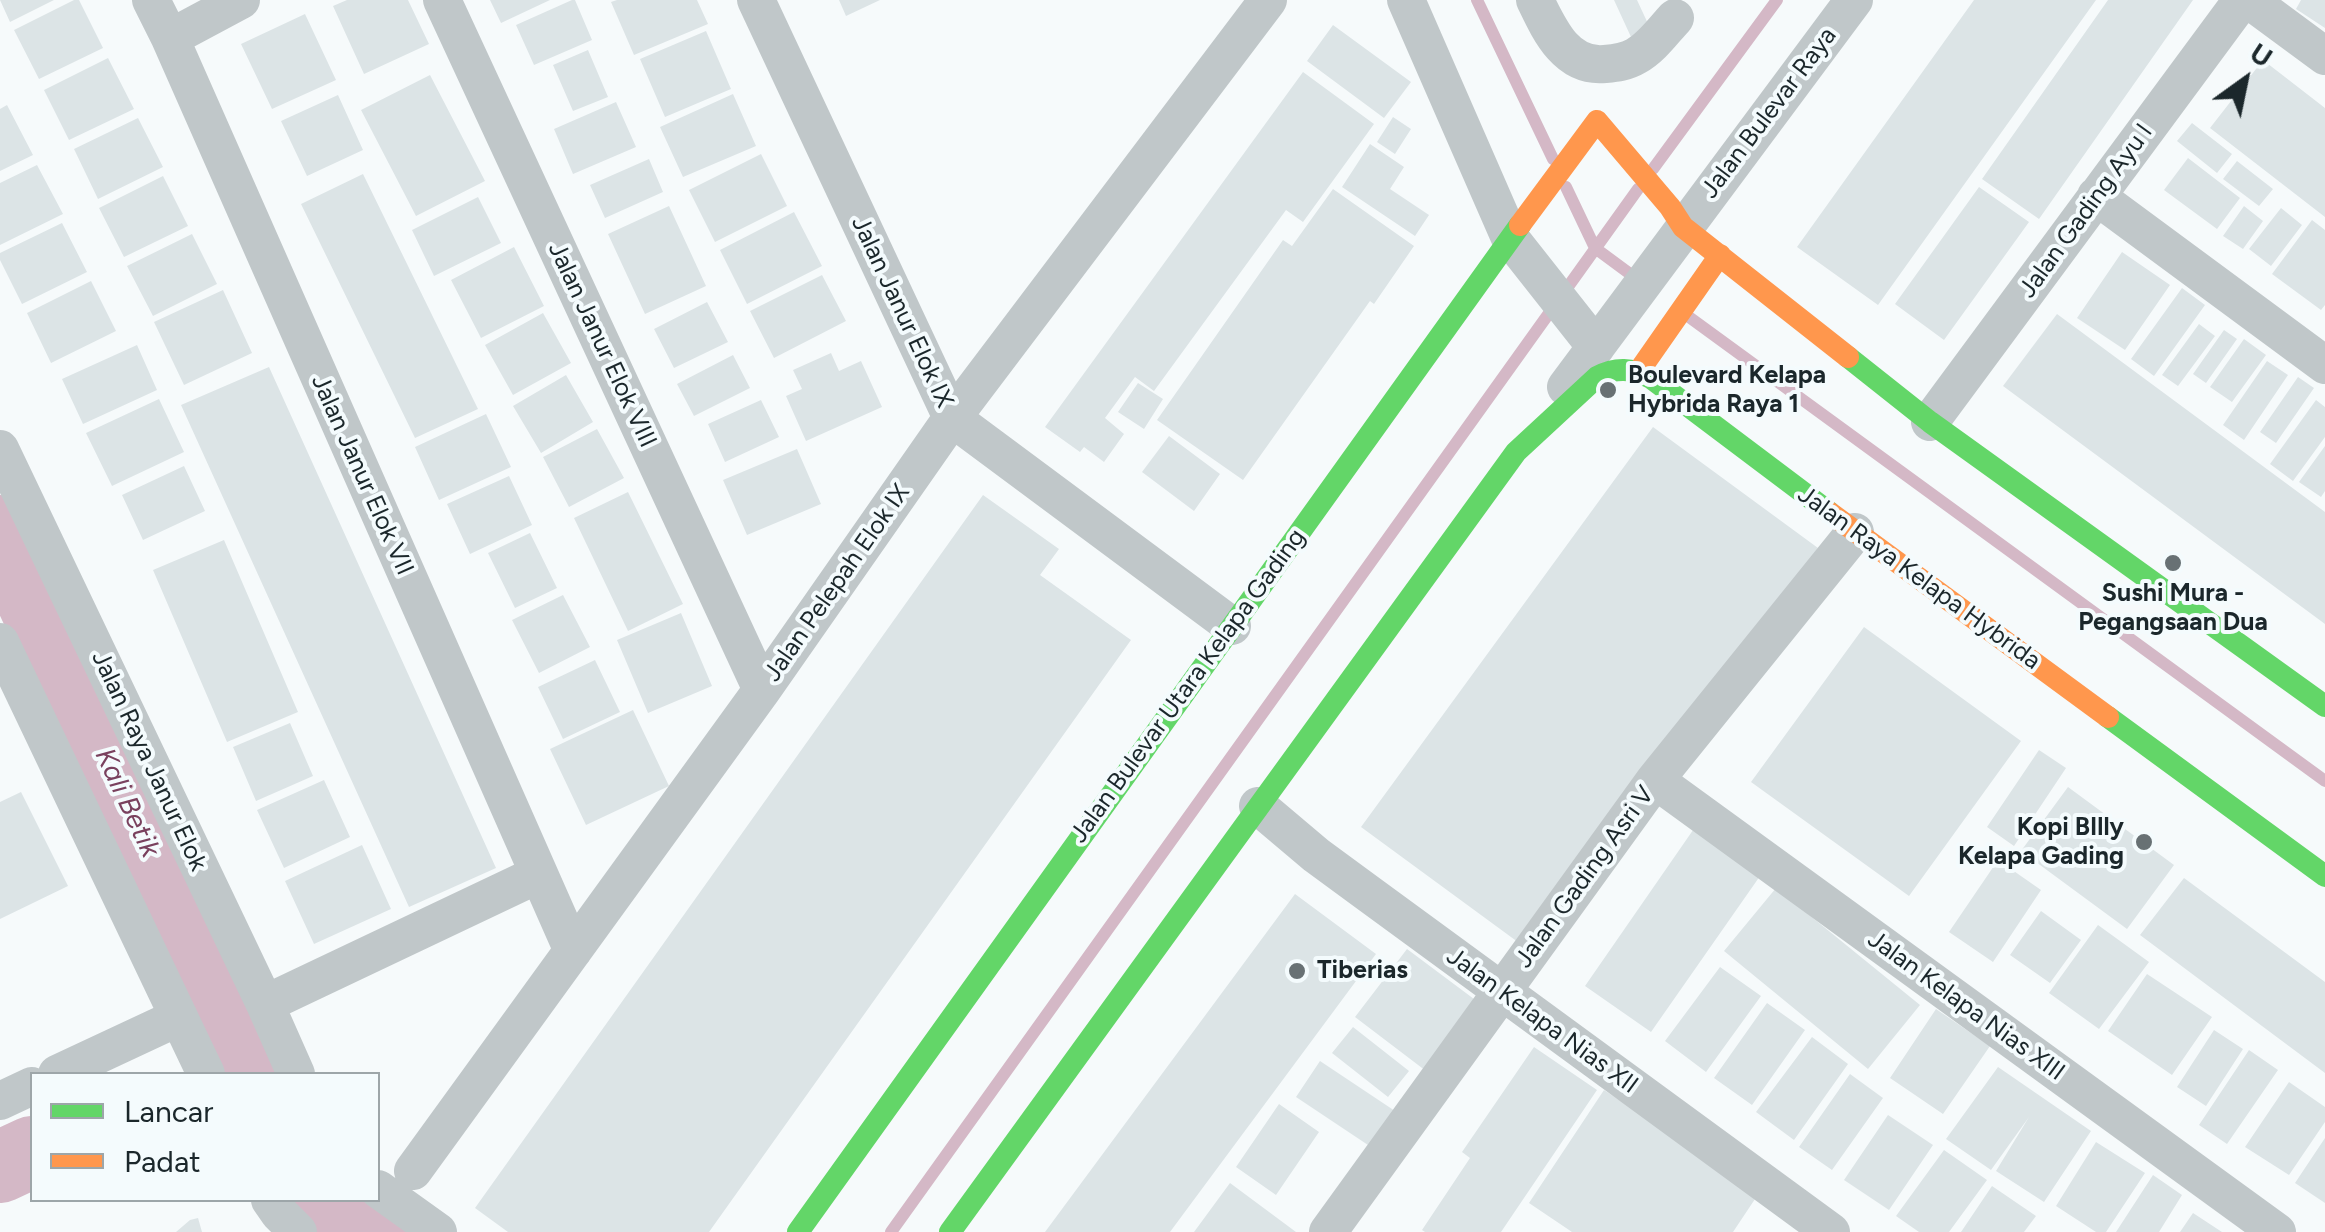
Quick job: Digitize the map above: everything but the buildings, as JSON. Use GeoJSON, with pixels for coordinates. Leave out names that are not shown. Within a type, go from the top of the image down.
{"type":"FeatureCollection","features":[{"type":"Feature","properties":{"kind":"main road","name":"Jalan Bulevar Utara Kelapa Gading"},"geometry":{"type":"LineString","coordinates":[[798,1232],[1232,626],[1596,133]]}},
{"type":"Feature","properties":{"kind":"main road"},"geometry":{"type":"LineString","coordinates":[[1596,133],[1674,227],[1720,255],[1930,422],[2325,706]]}},
{"type":"Feature","properties":{"kind":"main road"},"geometry":{"type":"LineString","coordinates":[[950,1232],[1516,452],[1596,377],[1610,370],[1639,371],[1720,255]]}},
{"type":"Feature","properties":{"kind":"main road","name":"Jalan Raya Kelapa Hybrida"},"geometry":{"type":"LineString","coordinates":[[1639,371],[2325,876]]}},
{"type":"Feature","properties":{"kind":"street","name":"Jalan Janur Elok VII"},"geometry":{"type":"LineString","coordinates":[[151,0],[573,951]]}},
{"type":"Feature","properties":{"kind":"street"},"geometry":{"type":"LineString","coordinates":[[170,38],[242,0]]}},
{"type":"Feature","properties":{"kind":"street","name":"Jalan Janur Elok VIII"},"geometry":{"type":"LineString","coordinates":[[442,0],[762,690]]}},
{"type":"Feature","properties":{"kind":"street","name":"Jalan Janur Elok IX"},"geometry":{"type":"LineString","coordinates":[[756,0],[952,418],[1232,626]]}},
{"type":"Feature","properties":{"kind":"street","name":"Jalan Pelepah Elok IX"},"geometry":{"type":"LineString","coordinates":[[413,1171],[762,690],[952,418],[1268,0]]}},
{"type":"Feature","properties":{"kind":"street"},"geometry":{"type":"LineString","coordinates":[[1406,0],[1521,238],[1594,335]]}},
{"type":"Feature","properties":{"kind":"street"},"geometry":{"type":"LineString","coordinates":[[1535,0],[1551,33],[1566,51],[1597,65],[1635,57],[1681,9]]}},
{"type":"Feature","properties":{"kind":"street","name":"Jalan Bulevar Raya"},"geometry":{"type":"LineString","coordinates":[[1674,227],[1854,0]]}},
{"type":"Feature","properties":{"kind":"street"},"geometry":{"type":"LineString","coordinates":[[2245,0],[2325,56]]}},
{"type":"Feature","properties":{"kind":"street","name":"Jalan Gading Ayu I"},"geometry":{"type":"LineString","coordinates":[[1930,422],[2245,0]]}},
{"type":"Feature","properties":{"kind":"street"},"geometry":{"type":"LineString","coordinates":[[1596,133],[1681,9]]}},
{"type":"Feature","properties":{"kind":"street"},"geometry":{"type":"LineString","coordinates":[[2096,196],[2325,366]]}},
{"type":"Feature","properties":{"kind":"street"},"geometry":{"type":"LineString","coordinates":[[1516,452],[1594,335],[1674,227]]}},
{"type":"Feature","properties":{"kind":"street","name":"Jalan Raya Janur Elok"},"geometry":{"type":"LineString","coordinates":[[0,449],[295,1072]]}},
{"type":"Feature","properties":{"kind":"street","name":"Jalan Gading Asri V"},"geometry":{"type":"LineString","coordinates":[[1336,1229],[1655,780],[1855,532]]}},
{"type":"Feature","properties":{"kind":"street"},"geometry":{"type":"LineString","coordinates":[[0,642],[10,692],[205,1072]]}},
{"type":"Feature","properties":{"kind":"street","name":"Jalan Kelapa Nias XIII"},"geometry":{"type":"LineString","coordinates":[[1655,780],[2277,1232]]}},
{"type":"Feature","properties":{"kind":"street","name":"Jalan Kelapa Nias XII"},"geometry":{"type":"LineString","coordinates":[[1258,806],[1316,855],[1830,1232]]}},
{"type":"Feature","properties":{"kind":"street"},"geometry":{"type":"LineString","coordinates":[[265,1004],[539,874]]}},
{"type":"Feature","properties":{"kind":"street"},"geometry":{"type":"LineString","coordinates":[[62,1072],[182,1023]]}},
{"type":"Feature","properties":{"kind":"street"},"geometry":{"type":"LineString","coordinates":[[0,1101],[30,1087]]}},
{"type":"Feature","properties":{"kind":"street"},"geometry":{"type":"LineString","coordinates":[[380,1190],[438,1232]]}},
{"type":"Feature","properties":{"kind":"street"},"geometry":{"type":"LineString","coordinates":[[271,1202],[298,1232]]}},
{"type":"Feature","properties":{"kind":"waterway"},"geometry":{"type":"LineString","coordinates":[[1477,0],[1553,159]]}},
{"type":"Feature","properties":{"kind":"waterway"},"geometry":{"type":"LineString","coordinates":[[1653,169],[1777,0]]}},
{"type":"Feature","properties":{"kind":"waterway"},"geometry":{"type":"LineString","coordinates":[[1566,187],[1595,248],[1641,282]]}},
{"type":"Feature","properties":{"kind":"waterway"},"geometry":{"type":"LineString","coordinates":[[891,1232],[1638,189]]}},
{"type":"Feature","properties":{"kind":"waterway"},"geometry":{"type":"LineString","coordinates":[[1689,317],[2325,781]]}},
{"type":"Feature","properties":{"kind":"waterway","name":"Kali Betik"},"geometry":{"type":"LineString","coordinates":[[0,531],[254,1072]]}},
{"type":"Feature","properties":{"kind":"waterway"},"geometry":{"type":"LineString","coordinates":[[0,1167],[30,1153]]}},
{"type":"Feature","properties":{"kind":"waterway","name":"Kali Betik"},"geometry":{"type":"LineString","coordinates":[[333,1202],[374,1232]]}},
{"type":"Feature","properties":{"kind":"traffic: fast"},"geometry":{"type":"LineString","coordinates":[[798,1232],[1520,225]]}},
{"type":"Feature","properties":{"kind":"traffic: fast"},"geometry":{"type":"LineString","coordinates":[[1848,357],[1930,422],[2325,706]]}},
{"type":"Feature","properties":{"kind":"traffic: fast"},"geometry":{"type":"LineString","coordinates":[[950,1232],[1516,452],[1597,377],[1624,370],[1651,378],[1829,512]]}},
{"type":"Feature","properties":{"kind":"traffic: fast"},"geometry":{"type":"LineString","coordinates":[[2108,717],[2325,876]]}},
{"type":"Feature","properties":{"kind":"traffic: slow"},"geometry":{"type":"LineString","coordinates":[[1520,225],[1597,121],[1683,227],[1848,357]]}},
{"type":"Feature","properties":{"kind":"traffic: slow"},"geometry":{"type":"LineString","coordinates":[[1639,371],[1720,255]]}},
{"type":"Feature","properties":{"kind":"traffic: slow"},"geometry":{"type":"LineString","coordinates":[[1829,512],[2108,717]]}},
{"type":"Feature","properties":{"kind":"place","name":"Boulevard Kelapa Hybrida Raya 1"},"geometry":{"type":"Point","coordinates":[1608,390]}},
{"type":"Feature","properties":{"kind":"place","name":"Sushi Mura - Pegangsaan Dua"},"geometry":{"type":"Point","coordinates":[2173,563]}},
{"type":"Feature","properties":{"kind":"place","name":"Kopi BIlly Kelapa Gading"},"geometry":{"type":"Point","coordinates":[2144,842]}},
{"type":"Feature","properties":{"kind":"place","name":"Tiberias"},"geometry":{"type":"Point","coordinates":[1297,971]}}]}
